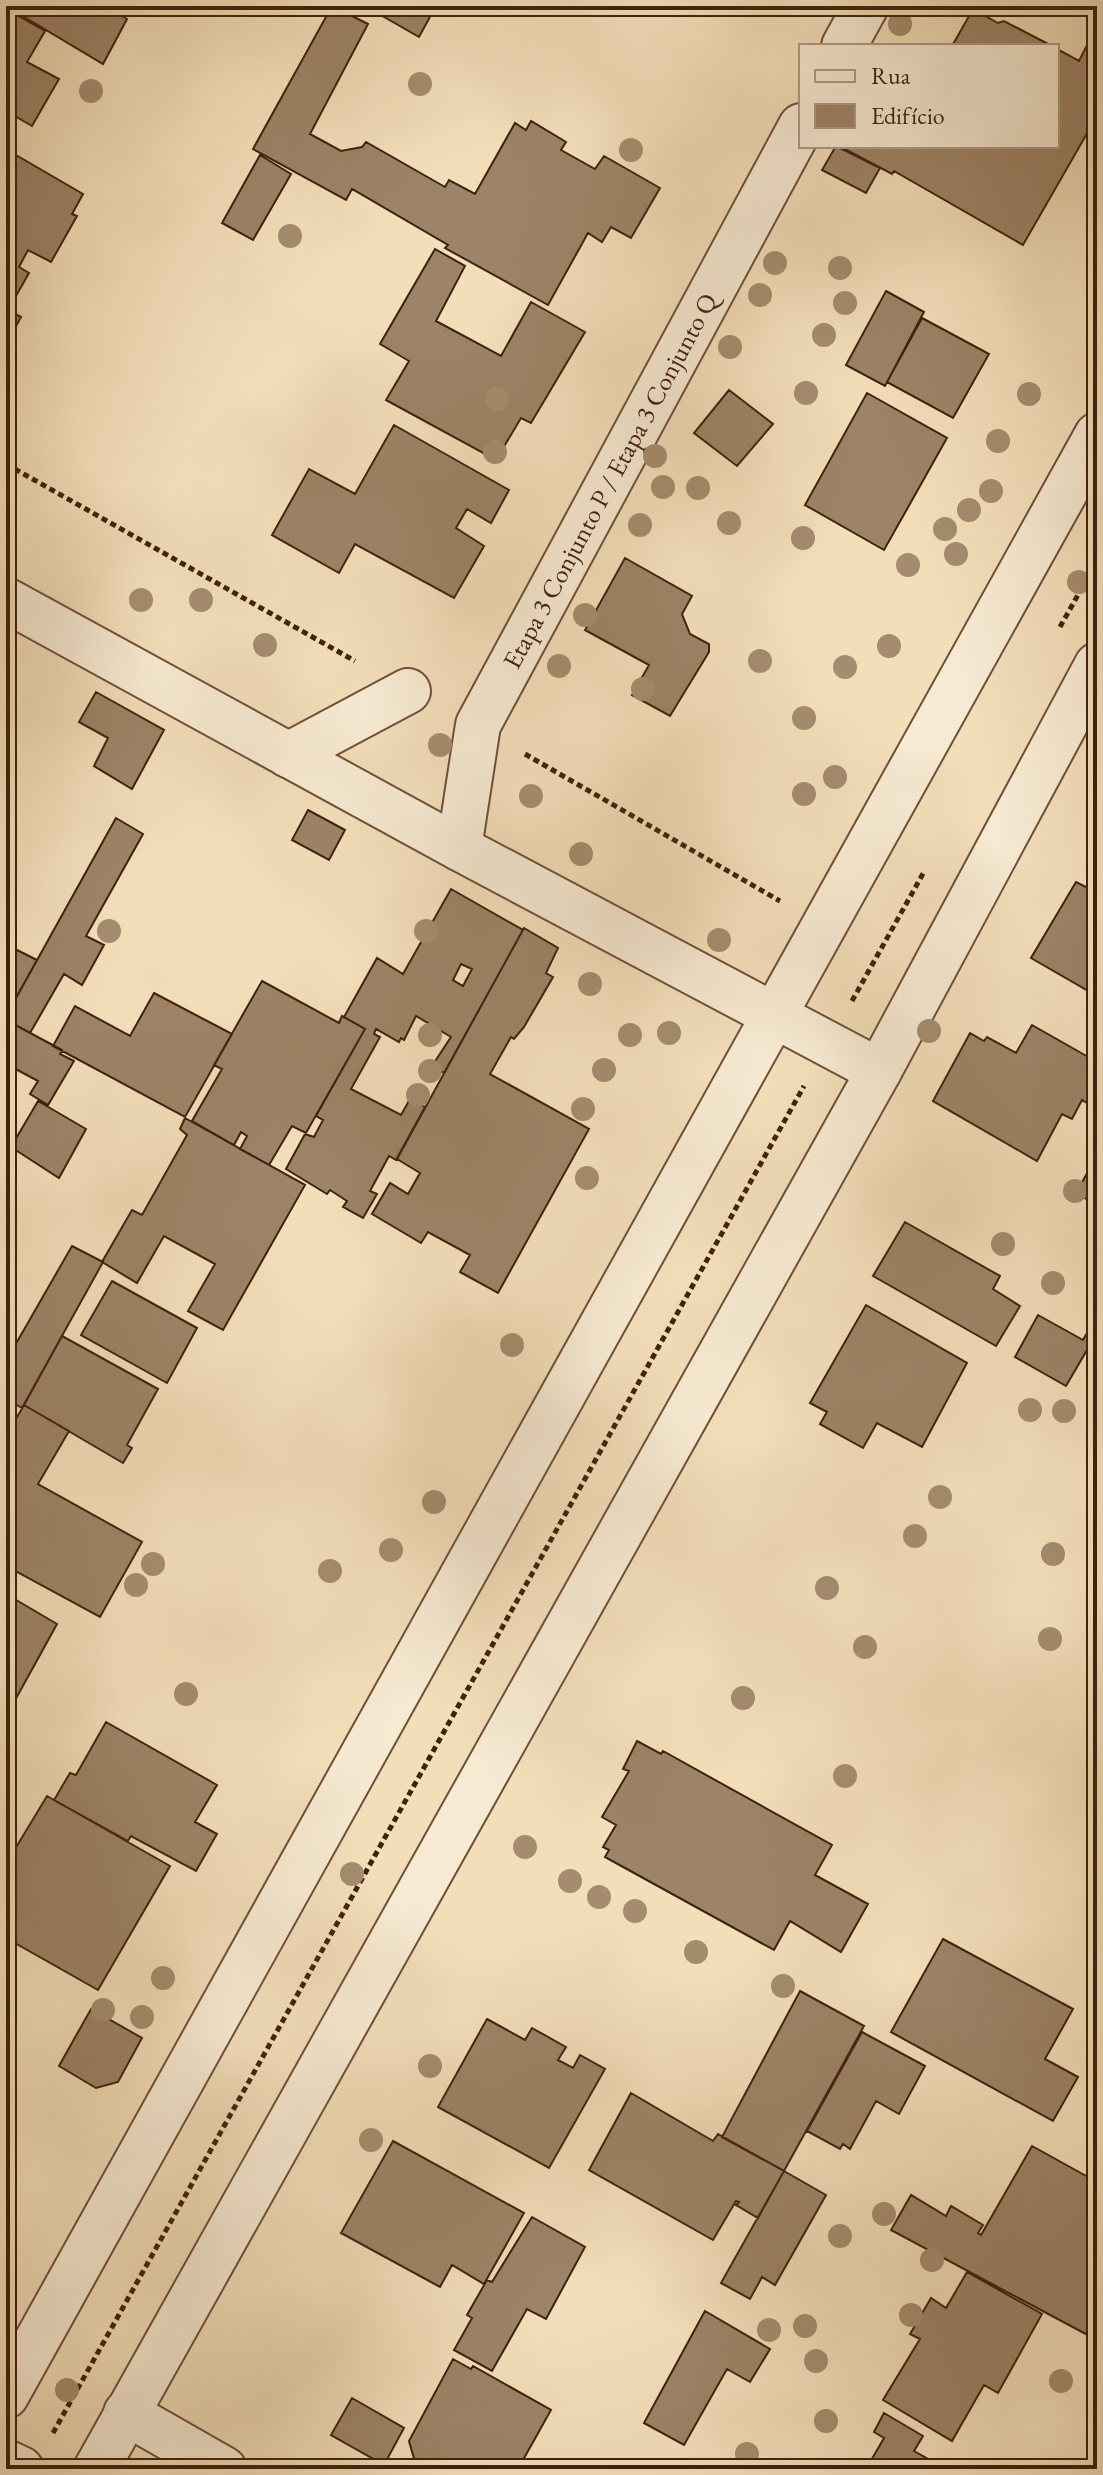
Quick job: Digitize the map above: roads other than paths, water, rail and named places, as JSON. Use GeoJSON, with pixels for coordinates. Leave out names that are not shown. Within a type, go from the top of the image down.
{"type":"FeatureCollection","features":[{"type":"Feature","properties":{"kind":"street"},"geometry":{"type":"LineString","coordinates":[[845,44],[866,6]]}},
{"type":"Feature","properties":{"kind":"street","name":"Etapa 3 Conjunto P / Etapa 3 Conjunto Q"},"geometry":{"type":"LineString","coordinates":[[459,848],[478,725],[799,130]]}},
{"type":"Feature","properties":{"kind":"street"},"geometry":{"type":"LineString","coordinates":[[6,2396],[1097,435]]}},
{"type":"Feature","properties":{"kind":"street"},"geometry":{"type":"LineString","coordinates":[[6,600],[459,848],[879,1071]]}},
{"type":"Feature","properties":{"kind":"street"},"geometry":{"type":"LineString","coordinates":[[96,2469],[879,1071],[1097,665]]}},
{"type":"Feature","properties":{"kind":"street"},"geometry":{"type":"LineString","coordinates":[[288,755],[408,691]]}},
{"type":"Feature","properties":{"kind":"street"},"geometry":{"type":"LineString","coordinates":[[126,2413],[224,2469]]}},
{"type":"Feature","properties":{"kind":"street"},"geometry":{"type":"LineString","coordinates":[[6,2462],[35,2455]]}}]}
